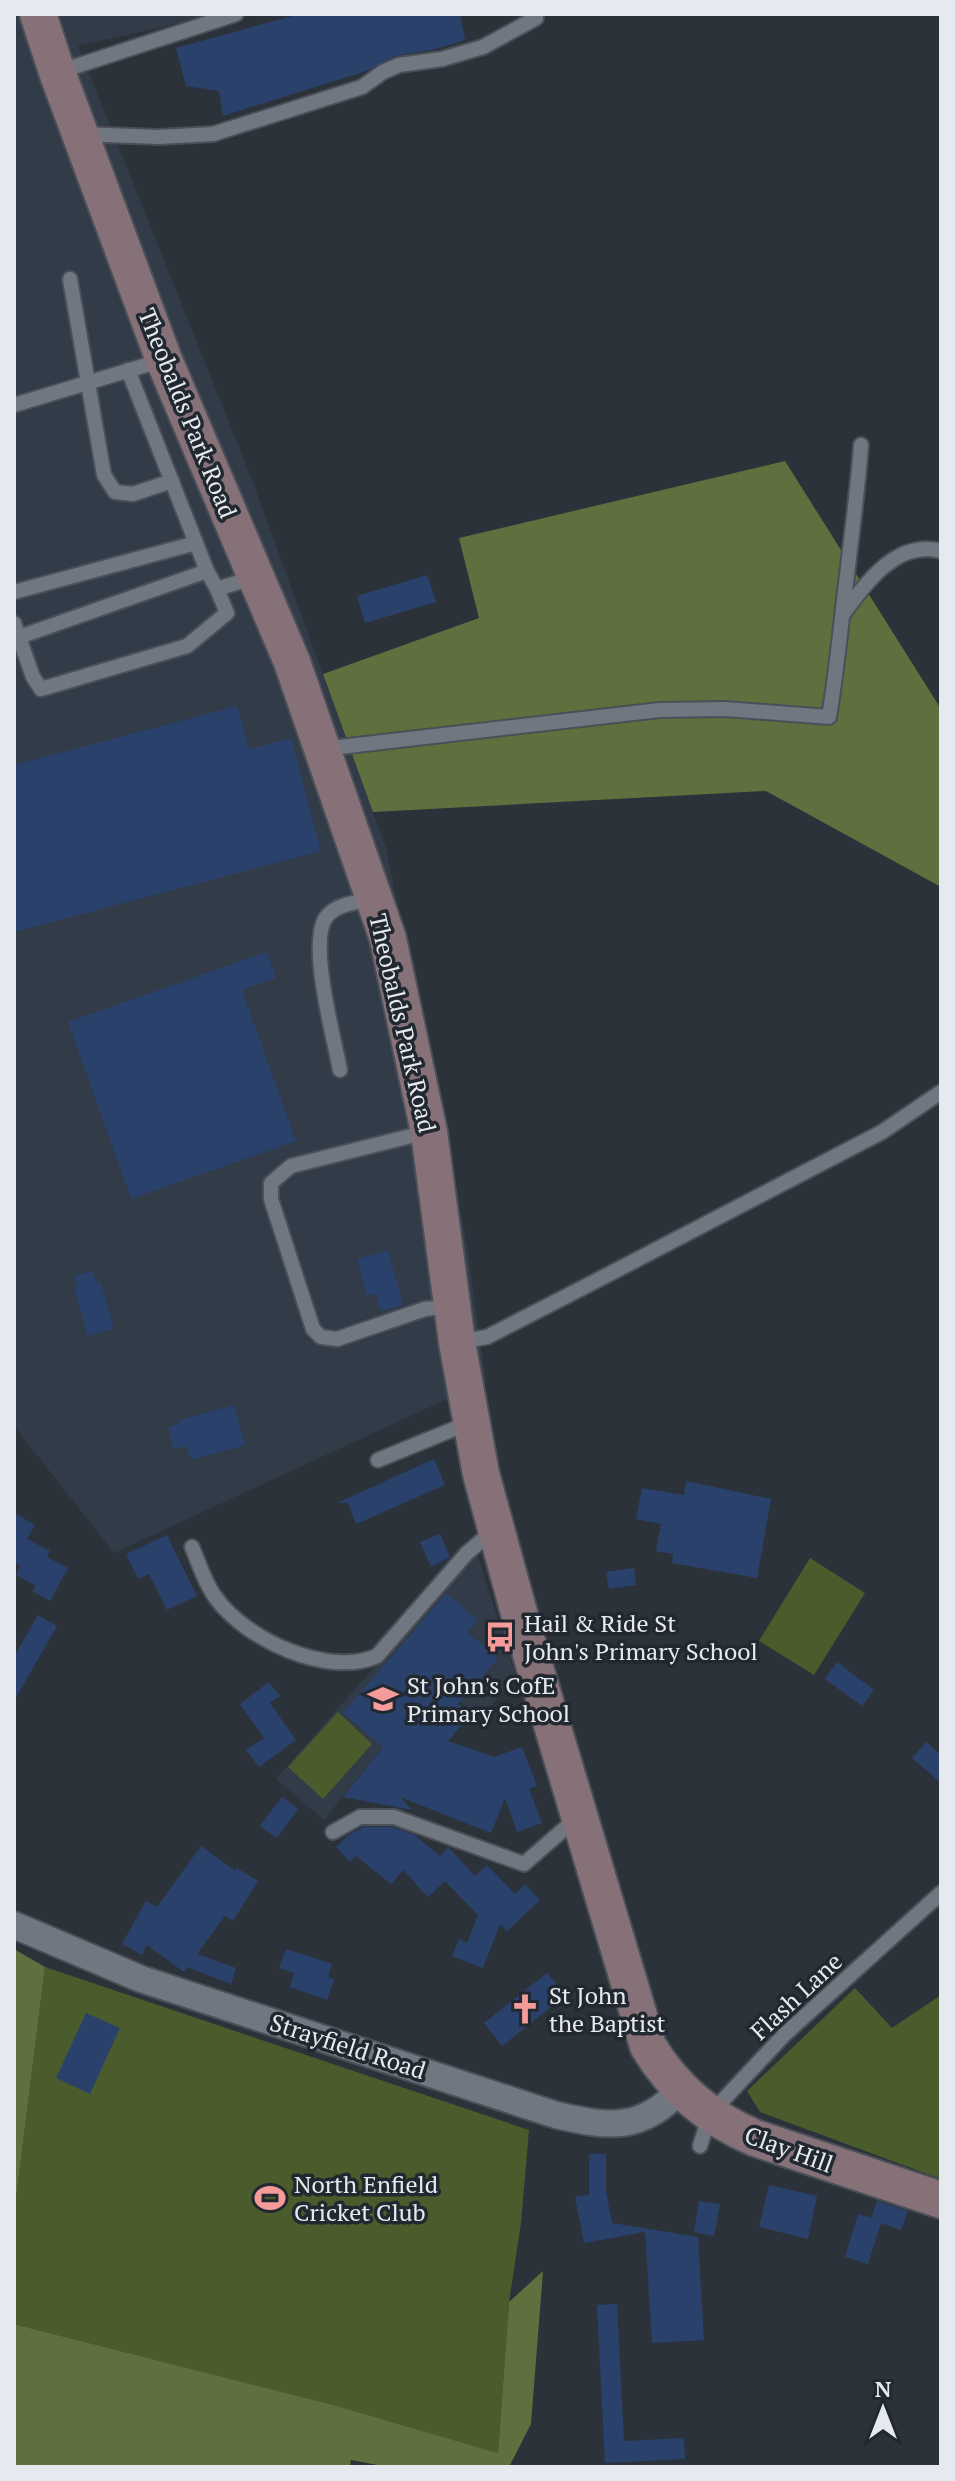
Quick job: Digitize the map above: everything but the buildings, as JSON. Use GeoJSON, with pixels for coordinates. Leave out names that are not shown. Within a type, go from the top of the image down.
{"type":"FeatureCollection","features":[{"type":"Feature","properties":{"kind":"street","name":"Theobalds Park Road"},"geometry":{"type":"LineString","coordinates":[[38,14],[164,360],[292,662],[388,939],[429,1132],[457,1342],[494,1530],[641,2028],[669,2076]]}},
{"type":"Feature","properties":{"kind":"street","name":"Strayfield Road"},"geometry":{"type":"LineString","coordinates":[[14,1925],[141,1979],[556,2115],[593,2124],[646,2118],[669,2101],[669,2076]]}},
{"type":"Feature","properties":{"kind":"street","name":"Clay Hill"},"geometry":{"type":"LineString","coordinates":[[669,2076],[705,2130],[729,2127],[941,2200]]}},
{"type":"Feature","properties":{"kind":"lane"},"geometry":{"type":"LineString","coordinates":[[57,72],[236,14]]}},
{"type":"Feature","properties":{"kind":"lane"},"geometry":{"type":"LineString","coordinates":[[80,134],[159,137],[213,134],[362,87],[399,65],[442,59],[483,47],[536,18]]}},
{"type":"Feature","properties":{"kind":"lane"},"geometry":{"type":"LineString","coordinates":[[70,279],[104,475],[115,492],[133,494],[172,481]]}},
{"type":"Feature","properties":{"kind":"lane"},"geometry":{"type":"LineString","coordinates":[[14,405],[164,360]]}},
{"type":"Feature","properties":{"kind":"lane"},"geometry":{"type":"LineString","coordinates":[[128,370],[207,571],[227,613],[187,646],[41,689],[33,677],[16,630],[207,571]]}},
{"type":"Feature","properties":{"kind":"lane"},"geometry":{"type":"LineString","coordinates":[[322,749],[660,710],[725,709],[829,717],[839,663],[861,445]]}},
{"type":"Feature","properties":{"kind":"lane"},"geometry":{"type":"LineString","coordinates":[[14,592],[196,543]]}},
{"type":"Feature","properties":{"kind":"lane"},"geometry":{"type":"LineString","coordinates":[[843,613],[865,584],[901,554],[925,548],[941,551]]}},
{"type":"Feature","properties":{"kind":"lane"},"geometry":{"type":"LineString","coordinates":[[217,589],[256,577]]}},
{"type":"Feature","properties":{"kind":"lane"},"geometry":{"type":"LineString","coordinates":[[340,1070],[319,960],[318,937],[327,916],[346,904],[374,900]]}},
{"type":"Feature","properties":{"kind":"lane"},"geometry":{"type":"LineString","coordinates":[[457,1342],[487,1337],[590,1284],[882,1132],[941,1092]]}},
{"type":"Feature","properties":{"kind":"lane"},"geometry":{"type":"LineString","coordinates":[[429,1132],[291,1166],[271,1183],[271,1199],[313,1329],[321,1337],[337,1339],[425,1309],[453,1306]]}},
{"type":"Feature","properties":{"kind":"lane"},"geometry":{"type":"LineString","coordinates":[[378,1460],[471,1422]]}},
{"type":"Feature","properties":{"kind":"lane"},"geometry":{"type":"LineString","coordinates":[[192,1547],[215,1597],[236,1618],[278,1646],[308,1657],[350,1663],[377,1656],[467,1553],[494,1530]]}},
{"type":"Feature","properties":{"kind":"lane"},"geometry":{"type":"LineString","coordinates":[[333,1832],[360,1817],[394,1817],[524,1864],[579,1815]]}},
{"type":"Feature","properties":{"kind":"lane","name":"Flash Lane"},"geometry":{"type":"LineString","coordinates":[[705,2130],[785,2034],[941,1893]]}},
{"type":"Feature","properties":{"kind":"shaded area"},"geometry":{"type":"Polygon","coordinates":[[[14,14],[220,14],[78,46],[254,485],[386,848],[467,1245],[486,1381],[114,1553],[14,1426],[14,14]]]}},
{"type":"Feature","properties":{"kind":"shaded area","name":"St John's CofE Primary School"},"geometry":{"type":"Polygon","coordinates":[[[476,1551],[516,1676],[480,1718],[435,1681],[324,1820],[276,1779],[476,1551]]]}},
{"type":"Feature","properties":{"kind":"green space"},"geometry":{"type":"Polygon","coordinates":[[[785,461],[941,709],[941,887],[766,791],[373,812],[323,674],[479,618],[459,538],[785,461]]]}},
{"type":"Feature","properties":{"kind":"green space"},"geometry":{"type":"Polygon","coordinates":[[[810,1558],[865,1593],[814,1675],[759,1641],[810,1558]]]}},
{"type":"Feature","properties":{"kind":"green space"},"geometry":{"type":"Polygon","coordinates":[[[338,1712],[372,1744],[323,1799],[288,1767],[338,1712]]]}},
{"type":"Feature","properties":{"kind":"green space"},"geometry":{"type":"Polygon","coordinates":[[[14,1949],[45,1967],[14,2215],[14,1949]]]}},
{"type":"Feature","properties":{"kind":"green space","name":"North Enfield Cricket Club"},"geometry":{"type":"Polygon","coordinates":[[[45,1967],[529,2130],[521,2223],[509,2302],[498,2453],[332,2405],[14,2324],[14,2215],[45,1967]]]}},
{"type":"Feature","properties":{"kind":"green space"},"geometry":{"type":"Polygon","coordinates":[[[855,1988],[892,2028],[941,1995],[941,2179],[760,2112],[747,2091],[855,1988]]]}},
{"type":"Feature","properties":{"kind":"green space"},"geometry":{"type":"Polygon","coordinates":[[[543,2271],[531,2424],[509,2467],[388,2467],[351,2460],[350,2467],[14,2467],[14,2324],[333,2405],[498,2453],[509,2302],[543,2271]]]}},
{"type":"Feature","properties":{"kind":"place","name":"Hail & Ride St John's Primary School"},"geometry":{"type":"Point","coordinates":[500,1637]}},
{"type":"Feature","properties":{"kind":"place","name":"St John's CofE Primary School"},"geometry":{"type":"Point","coordinates":[383,1699]}},
{"type":"Feature","properties":{"kind":"place","name":"St John the Baptist"},"geometry":{"type":"Point","coordinates":[525,2009]}},
{"type":"Feature","properties":{"kind":"place","name":"North Enfield Cricket Club"},"geometry":{"type":"Point","coordinates":[270,2198]}}]}
